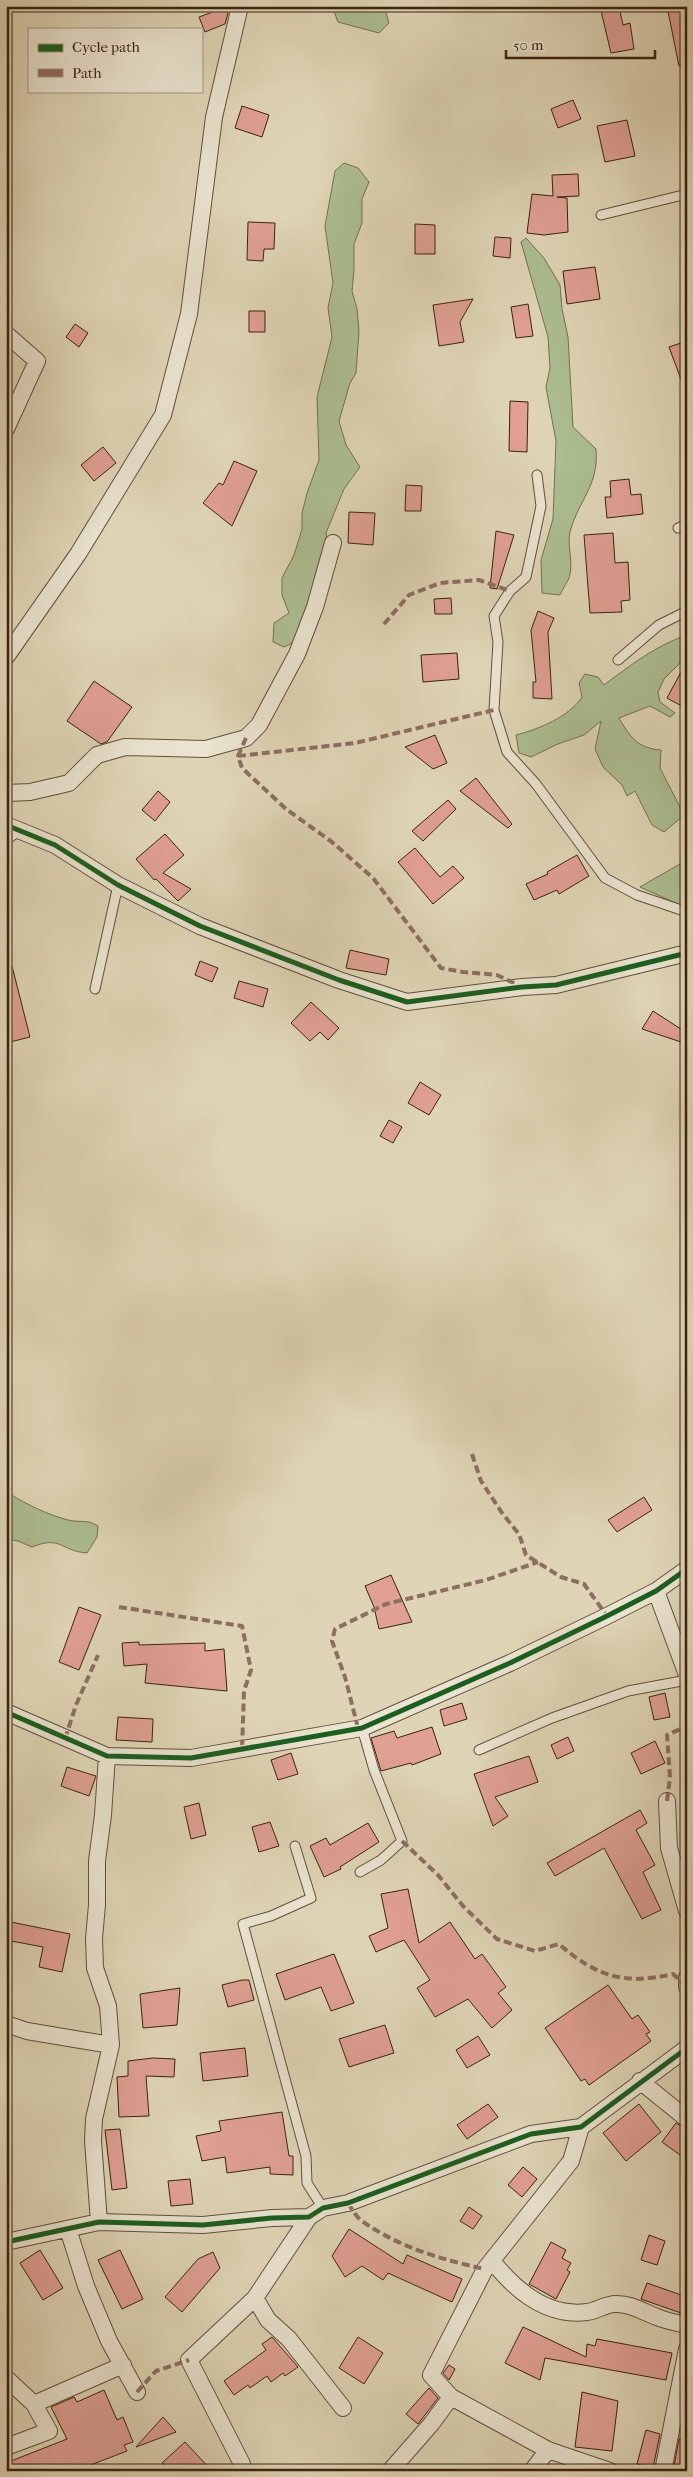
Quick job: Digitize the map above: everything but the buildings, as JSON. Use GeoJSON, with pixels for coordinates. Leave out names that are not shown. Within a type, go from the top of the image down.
{"type":"FeatureCollection","features":[{"type":"Feature","properties":{"kind":"street"},"geometry":{"type":"LineString","coordinates":[[6,656],[78,554],[163,415],[189,314],[214,117],[240,6]]}},
{"type":"Feature","properties":{"kind":"street"},"geometry":{"type":"LineString","coordinates":[[6,334],[37,361],[6,429]]}},
{"type":"Feature","properties":{"kind":"street"},"geometry":{"type":"LineString","coordinates":[[6,793],[30,792],[69,783],[97,755],[125,747],[206,749],[246,738],[259,725],[297,654],[315,607],[333,543]]}},
{"type":"Feature","properties":{"kind":"street"},"geometry":{"type":"LineString","coordinates":[[10,832],[55,845],[118,885],[200,926],[340,980],[407,1002],[522,987],[556,985],[687,953]]}},
{"type":"Feature","properties":{"kind":"street"},"geometry":{"type":"LineString","coordinates":[[6,1712],[107,1756],[191,1758],[362,1728],[510,1663],[656,1591],[687,1569]]}},
{"type":"Feature","properties":{"kind":"street"},"geometry":{"type":"LineString","coordinates":[[656,1591],[687,1675]]}},
{"type":"Feature","properties":{"kind":"street"},"geometry":{"type":"LineString","coordinates":[[99,2222],[93,2141],[94,2119],[111,2045],[108,2006],[95,1968],[94,1938],[97,1905],[97,1861],[103,1815],[107,1756]]}},
{"type":"Feature","properties":{"kind":"street"},"geometry":{"type":"LineString","coordinates":[[667,1801],[669,1848],[687,1911]]}},
{"type":"Feature","properties":{"kind":"street"},"geometry":{"type":"LineString","coordinates":[[687,1977],[687,1987]]}},
{"type":"Feature","properties":{"kind":"street"},"geometry":{"type":"LineString","coordinates":[[6,2024],[27,2031],[111,2045]]}},
{"type":"Feature","properties":{"kind":"street"},"geometry":{"type":"LineString","coordinates":[[243,2471],[242,2464],[189,2360],[255,2298],[309,2218],[323,2208],[348,2203],[531,2134],[581,2127],[640,2081],[687,2048]]}},
{"type":"Feature","properties":{"kind":"street"},"geometry":{"type":"LineString","coordinates":[[640,2081],[687,2119]]}},
{"type":"Feature","properties":{"kind":"street"},"geometry":{"type":"LineString","coordinates":[[581,2127],[572,2161],[493,2262],[485,2269],[431,2375],[451,2397],[548,2450],[610,2471]]}},
{"type":"Feature","properties":{"kind":"street"},"geometry":{"type":"LineString","coordinates":[[6,2242],[99,2222],[203,2225],[272,2218],[309,2218]]}},
{"type":"Feature","properties":{"kind":"street"},"geometry":{"type":"LineString","coordinates":[[68,2229],[86,2286],[109,2342],[136,2392]]}},
{"type":"Feature","properties":{"kind":"street"},"geometry":{"type":"LineString","coordinates":[[493,2262],[505,2277],[536,2303],[570,2314],[590,2312],[615,2303],[631,2306],[657,2317],[687,2325]]}},
{"type":"Feature","properties":{"kind":"street"},"geometry":{"type":"LineString","coordinates":[[255,2298],[268,2320],[289,2339],[343,2408]]}},
{"type":"Feature","properties":{"kind":"street"},"geometry":{"type":"LineString","coordinates":[[663,2471],[687,2349]]}},
{"type":"Feature","properties":{"kind":"street"},"geometry":{"type":"LineString","coordinates":[[34,2404],[123,2365]]}},
{"type":"Feature","properties":{"kind":"street"},"geometry":{"type":"LineString","coordinates":[[6,2378],[34,2404],[49,2431],[6,2447]]}},
{"type":"Feature","properties":{"kind":"street"},"geometry":{"type":"LineString","coordinates":[[390,2471],[432,2423],[451,2397]]}},
{"type":"Feature","properties":{"kind":"street"},"geometry":{"type":"LineString","coordinates":[[532,2471],[548,2450]]}},
{"type":"Feature","properties":{"kind":"lane"},"geometry":{"type":"LineString","coordinates":[[602,215],[687,194]]}},
{"type":"Feature","properties":{"kind":"lane"},"geometry":{"type":"LineString","coordinates":[[537,475],[540,506],[526,577],[510,591],[494,616],[498,642],[494,710],[507,752],[536,784],[605,878],[637,896],[687,912]]}},
{"type":"Feature","properties":{"kind":"lane"},"geometry":{"type":"LineString","coordinates":[[618,660],[659,625],[687,610]]}},
{"type":"Feature","properties":{"kind":"lane"},"geometry":{"type":"LineString","coordinates":[[95,989],[118,885]]}},
{"type":"Feature","properties":{"kind":"lane"},"geometry":{"type":"LineString","coordinates":[[479,1750],[552,1718],[619,1694],[687,1680]]}},
{"type":"Feature","properties":{"kind":"lane"},"geometry":{"type":"LineString","coordinates":[[360,1872],[381,1860],[402,1841],[374,1770],[362,1728]]}},
{"type":"Feature","properties":{"kind":"lane"},"geometry":{"type":"LineString","coordinates":[[295,1846],[311,1898],[272,1916],[243,1924],[306,2156],[307,2183],[323,2208]]}},
{"type":"Feature","properties":{"kind":"green space"},"geometry":{"type":"Polygon","coordinates":[[[332,6],[384,6],[389,23],[379,33],[338,22],[332,6]]]}},
{"type":"Feature","properties":{"kind":"green space"},"geometry":{"type":"Polygon","coordinates":[[[344,163],[358,168],[369,182],[362,199],[362,223],[354,244],[352,291],[357,309],[359,331],[356,373],[350,383],[339,421],[346,445],[360,467],[344,489],[326,533],[330,553],[303,638],[284,647],[273,642],[274,623],[289,613],[282,595],[282,578],[294,555],[302,529],[302,513],[307,493],[319,460],[317,397],[332,337],[328,308],[333,283],[325,226],[335,171],[344,163]]]}},
{"type":"Feature","properties":{"kind":"green space"},"geometry":{"type":"Polygon","coordinates":[[[526,238],[544,258],[560,285],[562,309],[568,337],[573,427],[596,449],[596,462],[591,483],[570,532],[570,574],[560,595],[542,593],[541,560],[553,519],[556,441],[546,387],[550,368],[548,337],[521,242],[526,238]]]}},
{"type":"Feature","properties":{"kind":"green space"},"geometry":{"type":"Polygon","coordinates":[[[687,635],[687,656],[664,679],[658,692],[660,702],[675,713],[670,717],[650,706],[619,718],[631,736],[640,744],[661,750],[660,768],[684,815],[664,832],[652,825],[635,791],[627,796],[622,785],[603,767],[595,749],[601,721],[584,735],[558,744],[531,757],[519,753],[516,735],[544,726],[569,711],[582,697],[579,683],[585,674],[598,677],[604,685],[654,650],[687,635]]]}},
{"type":"Feature","properties":{"kind":"green space"},"geometry":{"type":"Polygon","coordinates":[[[687,860],[687,908],[640,887],[687,860]]]}},
{"type":"Feature","properties":{"kind":"green space"},"geometry":{"type":"Polygon","coordinates":[[[10,1494],[31,1506],[53,1515],[68,1520],[94,1524],[98,1526],[97,1537],[87,1553],[71,1550],[55,1543],[32,1547],[18,1541],[6,1539],[6,1495],[10,1494]]]}},
{"type":"Feature","properties":{"kind":"marked path"},"geometry":{"type":"LineString","coordinates":[[384,624],[409,595],[440,583],[479,580],[510,591]]}},
{"type":"Feature","properties":{"kind":"marked path"},"geometry":{"type":"LineString","coordinates":[[238,756],[355,743],[494,710]]}},
{"type":"Feature","properties":{"kind":"marked path"},"geometry":{"type":"LineString","coordinates":[[246,738],[238,756],[242,768],[286,809],[332,842],[373,878],[441,968],[497,975],[520,986]]}},
{"type":"Feature","properties":{"kind":"marked path"},"geometry":{"type":"LineString","coordinates":[[472,1454],[481,1481],[502,1513],[519,1534],[526,1555],[561,1577],[584,1584],[607,1616]]}},
{"type":"Feature","properties":{"kind":"marked path"},"geometry":{"type":"LineString","coordinates":[[358,1728],[345,1677],[332,1641],[335,1629],[386,1604],[486,1580],[538,1562]]}},
{"type":"Feature","properties":{"kind":"marked path"},"geometry":{"type":"LineString","coordinates":[[119,1607],[242,1626],[251,1670],[244,1691],[242,1749]]}},
{"type":"Feature","properties":{"kind":"marked path"},"geometry":{"type":"LineString","coordinates":[[65,1739],[76,1705],[98,1655]]}},
{"type":"Feature","properties":{"kind":"marked path"},"geometry":{"type":"LineString","coordinates":[[667,1801],[670,1777],[667,1735],[687,1726]]}},
{"type":"Feature","properties":{"kind":"marked path"},"geometry":{"type":"LineString","coordinates":[[402,1841],[438,1875],[463,1906],[497,1939],[535,1951],[559,1944],[586,1964],[612,1976],[640,1979],[673,1974],[686,1986]]}},
{"type":"Feature","properties":{"kind":"marked path"},"geometry":{"type":"LineString","coordinates":[[348,2203],[360,2219],[390,2238],[437,2257],[485,2269]]}},
{"type":"Feature","properties":{"kind":"marked path"},"geometry":{"type":"LineString","coordinates":[[137,2392],[156,2371],[189,2360]]}},
{"type":"Feature","properties":{"kind":"cycle path"},"geometry":{"type":"LineString","coordinates":[[6,825],[55,845],[118,885],[200,926],[339,980],[407,1002],[522,987],[556,985],[687,953]]}},
{"type":"Feature","properties":{"kind":"cycle path"},"geometry":{"type":"LineString","coordinates":[[6,1712],[107,1756],[191,1758],[362,1728],[510,1663],[607,1616],[656,1591],[687,1569]]}},
{"type":"Feature","properties":{"kind":"cycle path"},"geometry":{"type":"LineString","coordinates":[[6,2242],[99,2222],[203,2225],[272,2218],[309,2217],[323,2208],[348,2203],[531,2134],[581,2127],[687,2048]]}}]}
